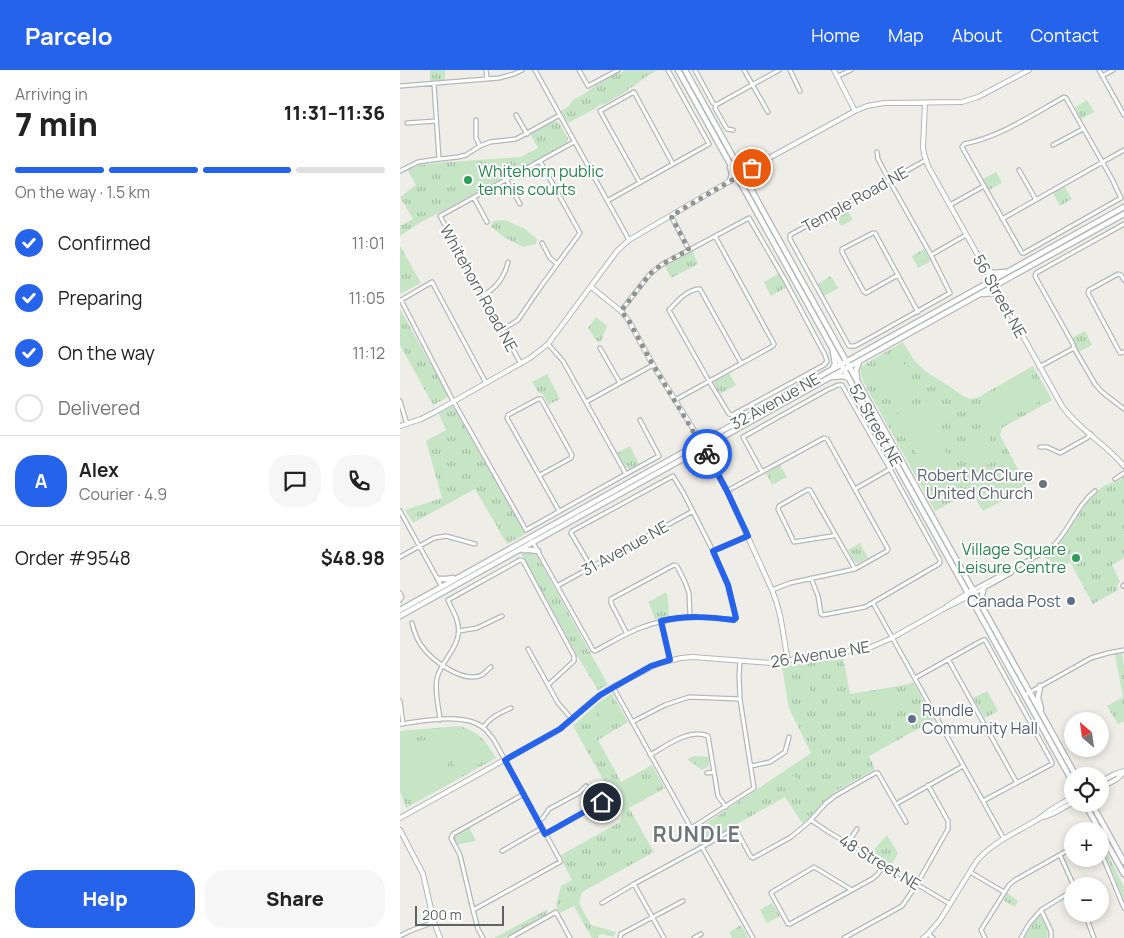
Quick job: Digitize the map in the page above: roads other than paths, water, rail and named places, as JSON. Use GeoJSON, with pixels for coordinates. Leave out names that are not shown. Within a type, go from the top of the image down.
{"type":"FeatureCollection","features":[{"type":"Feature","properties":{"kind":"main road","name":"52 Street NE"},"geometry":{"type":"LineString","coordinates":[[678,70],[831,346],[858,382],[971,593],[983,609],[1065,767]]}},
{"type":"Feature","properties":{"kind":"main road","name":"52 Street NE"},"geometry":{"type":"LineString","coordinates":[[685,70],[841,352],[849,378],[1027,694],[1041,713],[1071,767]]}},
{"type":"Feature","properties":{"kind":"main road"},"geometry":{"type":"LineString","coordinates":[[730,163],[732,174],[730,181]]}},
{"type":"Feature","properties":{"kind":"main road"},"geometry":{"type":"LineString","coordinates":[[752,168],[750,179],[753,193]]}},
{"type":"Feature","properties":{"kind":"main road","name":"32 Avenue NE"},"geometry":{"type":"LineString","coordinates":[[400,610],[514,553],[704,448],[828,378],[862,353],[1124,207]]}},
{"type":"Feature","properties":{"kind":"main road","name":"32 Avenue NE"},"geometry":{"type":"LineString","coordinates":[[400,616],[460,576],[833,368],[859,361],[1124,214]]}},
{"type":"Feature","properties":{"kind":"main road"},"geometry":{"type":"LineString","coordinates":[[986,271],[994,273],[1007,272]]}},
{"type":"Feature","properties":{"kind":"main road"},"geometry":{"type":"LineString","coordinates":[[979,295],[992,293],[999,295]]}},
{"type":"Feature","properties":{"kind":"main road"},"geometry":{"type":"LineString","coordinates":[[831,346],[835,364],[833,368]]}},
{"type":"Feature","properties":{"kind":"main road"},"geometry":{"type":"LineString","coordinates":[[841,352],[852,355],[862,353]]}},
{"type":"Feature","properties":{"kind":"main road"},"geometry":{"type":"LineString","coordinates":[[858,382],[856,370],[859,361]]}},
{"type":"Feature","properties":{"kind":"main road"},"geometry":{"type":"LineString","coordinates":[[828,378],[843,376],[849,378]]}},
{"type":"Feature","properties":{"kind":"main road"},"geometry":{"type":"LineString","coordinates":[[697,436],[718,432]]}},
{"type":"Feature","properties":{"kind":"main road"},"geometry":{"type":"LineString","coordinates":[[514,553],[528,550],[538,551]]}},
{"type":"Feature","properties":{"kind":"main road"},"geometry":{"type":"LineString","coordinates":[[438,579],[460,576]]}},
{"type":"Feature","properties":{"kind":"main road"},"geometry":{"type":"LineString","coordinates":[[983,609],[982,594],[984,587]]}},
{"type":"Feature","properties":{"kind":"main road"},"geometry":{"type":"LineString","coordinates":[[1040,686],[1038,698],[1041,713]]}},
{"type":"Feature","properties":{"kind":"main road"},"geometry":{"type":"LineString","coordinates":[[1089,812],[1124,874]]}},
{"type":"Feature","properties":{"kind":"main road"},"geometry":{"type":"LineString","coordinates":[[1096,812],[1124,862]]}},
{"type":"Feature","properties":{"kind":"street"},"geometry":{"type":"LineString","coordinates":[[486,70],[487,78]]}},
{"type":"Feature","properties":{"kind":"street"},"geometry":{"type":"LineString","coordinates":[[400,86],[508,76],[522,70]]}},
{"type":"Feature","properties":{"kind":"street"},"geometry":{"type":"LineString","coordinates":[[535,70],[629,240]]}},
{"type":"Feature","properties":{"kind":"street"},"geometry":{"type":"LineString","coordinates":[[579,70],[588,86],[618,70]]}},
{"type":"Feature","properties":{"kind":"street"},"geometry":{"type":"LineString","coordinates":[[608,201],[709,144],[668,70]]}},
{"type":"Feature","properties":{"kind":"street"},"geometry":{"type":"LineString","coordinates":[[695,70],[712,103],[716,105]]}},
{"type":"Feature","properties":{"kind":"street"},"geometry":{"type":"LineString","coordinates":[[744,70],[768,112]]}},
{"type":"Feature","properties":{"kind":"street"},"geometry":{"type":"LineString","coordinates":[[716,105],[779,70]]}},
{"type":"Feature","properties":{"kind":"street"},"geometry":{"type":"LineString","coordinates":[[790,70],[800,92]]}},
{"type":"Feature","properties":{"kind":"street"},"geometry":{"type":"LineString","coordinates":[[834,70],[856,111]]}},
{"type":"Feature","properties":{"kind":"street"},"geometry":{"type":"LineString","coordinates":[[838,76],[851,70]]}},
{"type":"Feature","properties":{"kind":"street"},"geometry":{"type":"LineString","coordinates":[[400,426],[421,419],[535,355],[548,344],[617,250],[629,240],[752,168],[856,111],[876,104],[962,102],[978,97],[1029,70]]}},
{"type":"Feature","properties":{"kind":"street"},"geometry":{"type":"LineString","coordinates":[[1099,70],[1122,108],[1124,115]]}},
{"type":"Feature","properties":{"kind":"street"},"geometry":{"type":"LineString","coordinates":[[1102,76],[1112,70]]}},
{"type":"Feature","properties":{"kind":"street"},"geometry":{"type":"LineString","coordinates":[[434,84],[439,159]]}},
{"type":"Feature","properties":{"kind":"street"},"geometry":{"type":"LineString","coordinates":[[640,183],[600,110],[634,92],[673,164]]}},
{"type":"Feature","properties":{"kind":"street"},"geometry":{"type":"LineString","coordinates":[[1064,97],[1103,162],[1121,196],[1120,200],[1022,253],[962,147],[964,144],[980,141],[1000,133],[1064,97]]}},
{"type":"Feature","properties":{"kind":"street","name":"56 Street NE"},"geometry":{"type":"LineString","coordinates":[[924,103],[923,147],[926,160],[994,286],[1066,413],[1107,448],[1124,466]]}},
{"type":"Feature","properties":{"kind":"street"},"geometry":{"type":"LineString","coordinates":[[716,105],[715,108],[727,129],[733,130]]}},
{"type":"Feature","properties":{"kind":"street"},"geometry":{"type":"LineString","coordinates":[[400,171],[418,162],[458,158],[490,142],[516,139],[560,115]]}},
{"type":"Feature","properties":{"kind":"street"},"geometry":{"type":"LineString","coordinates":[[516,116],[527,134]]}},
{"type":"Feature","properties":{"kind":"street"},"geometry":{"type":"LineString","coordinates":[[476,120],[476,138],[480,146]]}},
{"type":"Feature","properties":{"kind":"street"},"geometry":{"type":"LineString","coordinates":[[407,123],[436,121]]}},
{"type":"Feature","properties":{"kind":"street"},"geometry":{"type":"LineString","coordinates":[[1053,145],[1083,129]]}},
{"type":"Feature","properties":{"kind":"street","name":"Whitehorn Road NE"},"geometry":{"type":"LineString","coordinates":[[521,364],[440,216],[574,142]]}},
{"type":"Feature","properties":{"kind":"street"},"geometry":{"type":"LineString","coordinates":[[1002,219],[1124,150]]}},
{"type":"Feature","properties":{"kind":"street"},"geometry":{"type":"LineString","coordinates":[[877,152],[878,159],[950,293],[918,312],[898,275],[875,233],[842,249],[866,293],[898,275]]}},
{"type":"Feature","properties":{"kind":"street","name":"Temple Road NE"},"geometry":{"type":"LineString","coordinates":[[918,312],[862,343],[850,346],[790,236],[926,160]]}},
{"type":"Feature","properties":{"kind":"street"},"geometry":{"type":"LineString","coordinates":[[502,330],[518,320],[580,233],[540,161]]}},
{"type":"Feature","properties":{"kind":"street"},"geometry":{"type":"LineString","coordinates":[[1018,170],[1036,200]]}},
{"type":"Feature","properties":{"kind":"street"},"geometry":{"type":"LineString","coordinates":[[506,179],[520,204]]}},
{"type":"Feature","properties":{"kind":"street"},"geometry":{"type":"LineString","coordinates":[[950,205],[984,186]]}},
{"type":"Feature","properties":{"kind":"street"},"geometry":{"type":"LineString","coordinates":[[474,198],[487,222]]}},
{"type":"Feature","properties":{"kind":"street"},"geometry":{"type":"LineString","coordinates":[[671,216],[689,250]]}},
{"type":"Feature","properties":{"kind":"street"},"geometry":{"type":"LineString","coordinates":[[621,311],[649,275],[660,265],[749,218],[794,297],[827,361],[824,365],[732,415],[729,414],[709,382],[669,310],[682,296],[697,288],[700,289],[742,363]]}},
{"type":"Feature","properties":{"kind":"street"},"geometry":{"type":"LineString","coordinates":[[1124,224],[1036,273],[1035,276],[1095,384],[1124,409]]}},
{"type":"Feature","properties":{"kind":"street"},"geometry":{"type":"LineString","coordinates":[[930,255],[966,235]]}},
{"type":"Feature","properties":{"kind":"street"},"geometry":{"type":"LineString","coordinates":[[674,400],[774,344],[714,236]]}},
{"type":"Feature","properties":{"kind":"street"},"geometry":{"type":"LineString","coordinates":[[542,242],[550,258],[557,264]]}},
{"type":"Feature","properties":{"kind":"street"},"geometry":{"type":"LineString","coordinates":[[483,295],[506,272],[508,262]]}},
{"type":"Feature","properties":{"kind":"street"},"geometry":{"type":"LineString","coordinates":[[1124,280],[1118,274],[1089,290],[1088,293],[1120,353],[1124,352]]}},
{"type":"Feature","properties":{"kind":"street"},"geometry":{"type":"LineString","coordinates":[[486,383],[432,282],[401,300],[454,401],[526,530],[659,456],[640,420]]}},
{"type":"Feature","properties":{"kind":"street"},"geometry":{"type":"LineString","coordinates":[[591,287],[621,311],[629,321],[653,365],[704,448],[727,491],[772,590],[781,615],[788,661]]}},
{"type":"Feature","properties":{"kind":"street"},"geometry":{"type":"LineString","coordinates":[[548,344],[563,361],[626,474]]}},
{"type":"Feature","properties":{"kind":"street"},"geometry":{"type":"LineString","coordinates":[[600,348],[620,383]]}},
{"type":"Feature","properties":{"kind":"street"},"geometry":{"type":"LineString","coordinates":[[1039,367],[1074,348]]}},
{"type":"Feature","properties":{"kind":"street"},"geometry":{"type":"LineString","coordinates":[[586,402],[653,365]]}},
{"type":"Feature","properties":{"kind":"street"},"geometry":{"type":"LineString","coordinates":[[762,472],[743,437],[827,390],[842,385],[938,555],[940,562],[865,607],[823,615],[821,614],[818,596],[811,578]]}},
{"type":"Feature","properties":{"kind":"street"},"geometry":{"type":"LineString","coordinates":[[540,475],[571,458],[572,455],[541,400],[538,398],[508,415],[507,418],[559,511]]}},
{"type":"Feature","properties":{"kind":"street"},"geometry":{"type":"LineString","coordinates":[[400,401],[407,424]]}},
{"type":"Feature","properties":{"kind":"street"},"geometry":{"type":"LineString","coordinates":[[1040,447],[1046,447],[1060,453],[1091,434]]}},
{"type":"Feature","properties":{"kind":"street"},"geometry":{"type":"LineString","coordinates":[[727,491],[824,438],[827,439],[888,548],[855,569],[790,583],[772,590]]}},
{"type":"Feature","properties":{"kind":"street"},"geometry":{"type":"LineString","coordinates":[[855,489],[890,469]]}},
{"type":"Feature","properties":{"kind":"street"},"geometry":{"type":"LineString","coordinates":[[1115,479],[1124,473]]}},
{"type":"Feature","properties":{"kind":"street"},"geometry":{"type":"LineString","coordinates":[[530,537],[595,651],[627,634],[661,621],[690,617],[714,617],[734,620],[736,618],[728,585],[713,551],[673,476],[572,531],[571,533],[591,567]]}},
{"type":"Feature","properties":{"kind":"street"},"geometry":{"type":"LineString","coordinates":[[835,534],[794,542],[778,509],[779,506],[810,490],[855,569]]}},
{"type":"Feature","properties":{"kind":"street","name":"26 Avenue NE"},"geometry":{"type":"LineString","coordinates":[[971,593],[1054,546],[1083,503],[1095,491]]}},
{"type":"Feature","properties":{"kind":"street","name":"31 Avenue NE"},"geometry":{"type":"LineString","coordinates":[[557,586],[693,511]]}},
{"type":"Feature","properties":{"kind":"street"},"geometry":{"type":"LineString","coordinates":[[400,513],[443,589]]}},
{"type":"Feature","properties":{"kind":"street"},"geometry":{"type":"LineString","coordinates":[[400,556],[434,538],[446,536],[475,544]]}},
{"type":"Feature","properties":{"kind":"street"},"geometry":{"type":"LineString","coordinates":[[713,551],[748,536]]}},
{"type":"Feature","properties":{"kind":"street"},"geometry":{"type":"LineString","coordinates":[[440,720],[437,679],[457,641],[459,631],[455,614],[448,601],[449,599],[520,560],[574,656],[574,661],[548,685]]}},
{"type":"Feature","properties":{"kind":"street"},"geometry":{"type":"LineString","coordinates":[[627,634],[610,603],[611,599],[674,565],[677,566],[689,593],[690,617]]}},
{"type":"Feature","properties":{"kind":"street","name":"26 Avenue NE"},"geometry":{"type":"LineString","coordinates":[[400,818],[560,729],[592,701],[651,666],[670,660],[693,657],[762,663],[788,661],[869,648],[892,638],[945,608],[950,603],[1011,573],[1014,569]]}},
{"type":"Feature","properties":{"kind":"street"},"geometry":{"type":"LineString","coordinates":[[400,593],[402,596],[400,600]]}},
{"type":"Feature","properties":{"kind":"street"},"geometry":{"type":"LineString","coordinates":[[873,603],[1004,838]]}},
{"type":"Feature","properties":{"kind":"street"},"geometry":{"type":"LineString","coordinates":[[459,631],[477,628],[502,616]]}},
{"type":"Feature","properties":{"kind":"street"},"geometry":{"type":"LineString","coordinates":[[661,621],[670,660]]}},
{"type":"Feature","properties":{"kind":"street"},"geometry":{"type":"LineString","coordinates":[[412,623],[421,646],[443,666],[473,677],[483,674],[491,667]]}},
{"type":"Feature","properties":{"kind":"street"},"geometry":{"type":"LineString","coordinates":[[915,678],[984,640],[1019,701],[1052,764],[983,801]]}},
{"type":"Feature","properties":{"kind":"street"},"geometry":{"type":"LineString","coordinates":[[528,650],[558,703],[572,719]]}},
{"type":"Feature","properties":{"kind":"street"},"geometry":{"type":"LineString","coordinates":[[1027,694],[1091,658],[1108,652],[1124,650]]}},
{"type":"Feature","properties":{"kind":"street"},"geometry":{"type":"LineString","coordinates":[[948,659],[1017,783]]}},
{"type":"Feature","properties":{"kind":"street"},"geometry":{"type":"LineString","coordinates":[[613,687],[690,826],[693,828],[754,788],[740,699],[740,661]]}},
{"type":"Feature","properties":{"kind":"street"},"geometry":{"type":"LineString","coordinates":[[632,722],[665,704],[689,697],[740,699]]}},
{"type":"Feature","properties":{"kind":"street"},"geometry":{"type":"LineString","coordinates":[[400,701],[401,724],[456,719],[465,720],[483,728],[494,740],[560,860],[560,862],[473,910]]}},
{"type":"Feature","properties":{"kind":"street"},"geometry":{"type":"LineString","coordinates":[[483,728],[497,714],[511,708]]}},
{"type":"Feature","properties":{"kind":"street"},"geometry":{"type":"LineString","coordinates":[[650,755],[683,737],[691,735],[708,736],[718,796],[726,807]]}},
{"type":"Feature","properties":{"kind":"street"},"geometry":{"type":"LineString","coordinates":[[751,766],[770,762],[785,752],[789,737]]}},
{"type":"Feature","properties":{"kind":"street"},"geometry":{"type":"LineString","coordinates":[[896,804],[963,766]]}},
{"type":"Feature","properties":{"kind":"street"},"geometry":{"type":"LineString","coordinates":[[707,773],[714,772]]}},
{"type":"Feature","properties":{"kind":"street"},"geometry":{"type":"LineString","coordinates":[[1109,777],[1124,772]]}},
{"type":"Feature","properties":{"kind":"street"},"geometry":{"type":"LineString","coordinates":[[1109,783],[1124,772]]}},
{"type":"Feature","properties":{"kind":"street"},"geometry":{"type":"LineString","coordinates":[[602,903],[735,828],[753,858],[790,837],[811,820],[835,796],[875,773],[878,773],[906,822]]}},
{"type":"Feature","properties":{"kind":"street"},"geometry":{"type":"LineString","coordinates":[[844,938],[902,906],[917,884],[948,829],[948,821],[928,785]]}},
{"type":"Feature","properties":{"kind":"street"},"geometry":{"type":"LineString","coordinates":[[538,821],[549,810],[580,792],[586,786]]}},
{"type":"Feature","properties":{"kind":"street"},"geometry":{"type":"LineString","coordinates":[[483,938],[478,929],[460,855],[450,838],[453,834],[524,794]]}},
{"type":"Feature","properties":{"kind":"street"},"geometry":{"type":"LineString","coordinates":[[545,834],[602,802],[608,813],[601,817],[595,806]]}},
{"type":"Feature","properties":{"kind":"street"},"geometry":{"type":"LineString","coordinates":[[923,938],[940,920],[982,854],[1004,838],[1042,817],[1064,802]]}},
{"type":"Feature","properties":{"kind":"street"},"geometry":{"type":"LineString","coordinates":[[1042,817],[1064,807]]}},
{"type":"Feature","properties":{"kind":"street","name":"48 Street NE"},"geometry":{"type":"LineString","coordinates":[[811,820],[950,904]]}},
{"type":"Feature","properties":{"kind":"street"},"geometry":{"type":"LineString","coordinates":[[502,851],[542,828]]}},
{"type":"Feature","properties":{"kind":"street"},"geometry":{"type":"LineString","coordinates":[[848,843],[857,829]]}},
{"type":"Feature","properties":{"kind":"street"},"geometry":{"type":"LineString","coordinates":[[400,830],[423,874],[434,922],[440,938]]}},
{"type":"Feature","properties":{"kind":"street"},"geometry":{"type":"LineString","coordinates":[[702,846],[753,938]]}},
{"type":"Feature","properties":{"kind":"street"},"geometry":{"type":"LineString","coordinates":[[986,938],[981,930],[1009,885],[1064,853]]}},
{"type":"Feature","properties":{"kind":"street"},"geometry":{"type":"LineString","coordinates":[[1060,855],[1070,877]]}},
{"type":"Feature","properties":{"kind":"street"},"geometry":{"type":"LineString","coordinates":[[852,890],[814,867],[771,894],[788,924],[790,924],[852,890],[877,875],[884,865]]}},
{"type":"Feature","properties":{"kind":"street"},"geometry":{"type":"LineString","coordinates":[[1107,867],[1124,908]]}},
{"type":"Feature","properties":{"kind":"street"},"geometry":{"type":"LineString","coordinates":[[970,872],[1004,892]]}},
{"type":"Feature","properties":{"kind":"street"},"geometry":{"type":"LineString","coordinates":[[634,884],[664,938]]}},
{"type":"Feature","properties":{"kind":"street"},"geometry":{"type":"LineString","coordinates":[[1021,938],[1032,920],[1041,910],[1064,897]]}},
{"type":"Feature","properties":{"kind":"street"},"geometry":{"type":"LineString","coordinates":[[620,938],[621,934],[683,900]]}},
{"type":"Feature","properties":{"kind":"street"},"geometry":{"type":"LineString","coordinates":[[1041,910],[1051,931],[1051,938]]}},
{"type":"Feature","properties":{"kind":"street"},"geometry":{"type":"LineString","coordinates":[[510,938],[556,912],[570,938]]}},
{"type":"Feature","properties":{"kind":"street"},"geometry":{"type":"LineString","coordinates":[[400,936],[434,922]]}},
{"type":"Feature","properties":{"kind":"street"},"geometry":{"type":"LineString","coordinates":[[1088,922],[1094,938]]}},
{"type":"Feature","properties":{"kind":"street"},"geometry":{"type":"LineString","coordinates":[[694,938],[702,934]]}},
{"type":"Feature","properties":{"kind":"street"},"geometry":{"type":"LineString","coordinates":[[928,934],[933,938]]}},
{"type":"Feature","properties":{"kind":"place","name":"Whitehorn public tennis courts"},"geometry":{"type":"Point","coordinates":[468,180]}},
{"type":"Feature","properties":{"kind":"place","name":"Robert McClure United Church"},"geometry":{"type":"Point","coordinates":[1043,484]}},
{"type":"Feature","properties":{"kind":"place","name":"Village Square Leisure Centre"},"geometry":{"type":"Point","coordinates":[1076,558]}},
{"type":"Feature","properties":{"kind":"place","name":"Canada Post"},"geometry":{"type":"Point","coordinates":[1071,601]}},
{"type":"Feature","properties":{"kind":"place","name":"Rundle Community Hall"},"geometry":{"type":"Point","coordinates":[912,719]}},
{"type":"Feature","properties":{"kind":"district","name":"RUNDLE"},"geometry":{"type":"Point","coordinates":[697,834]}}]}
